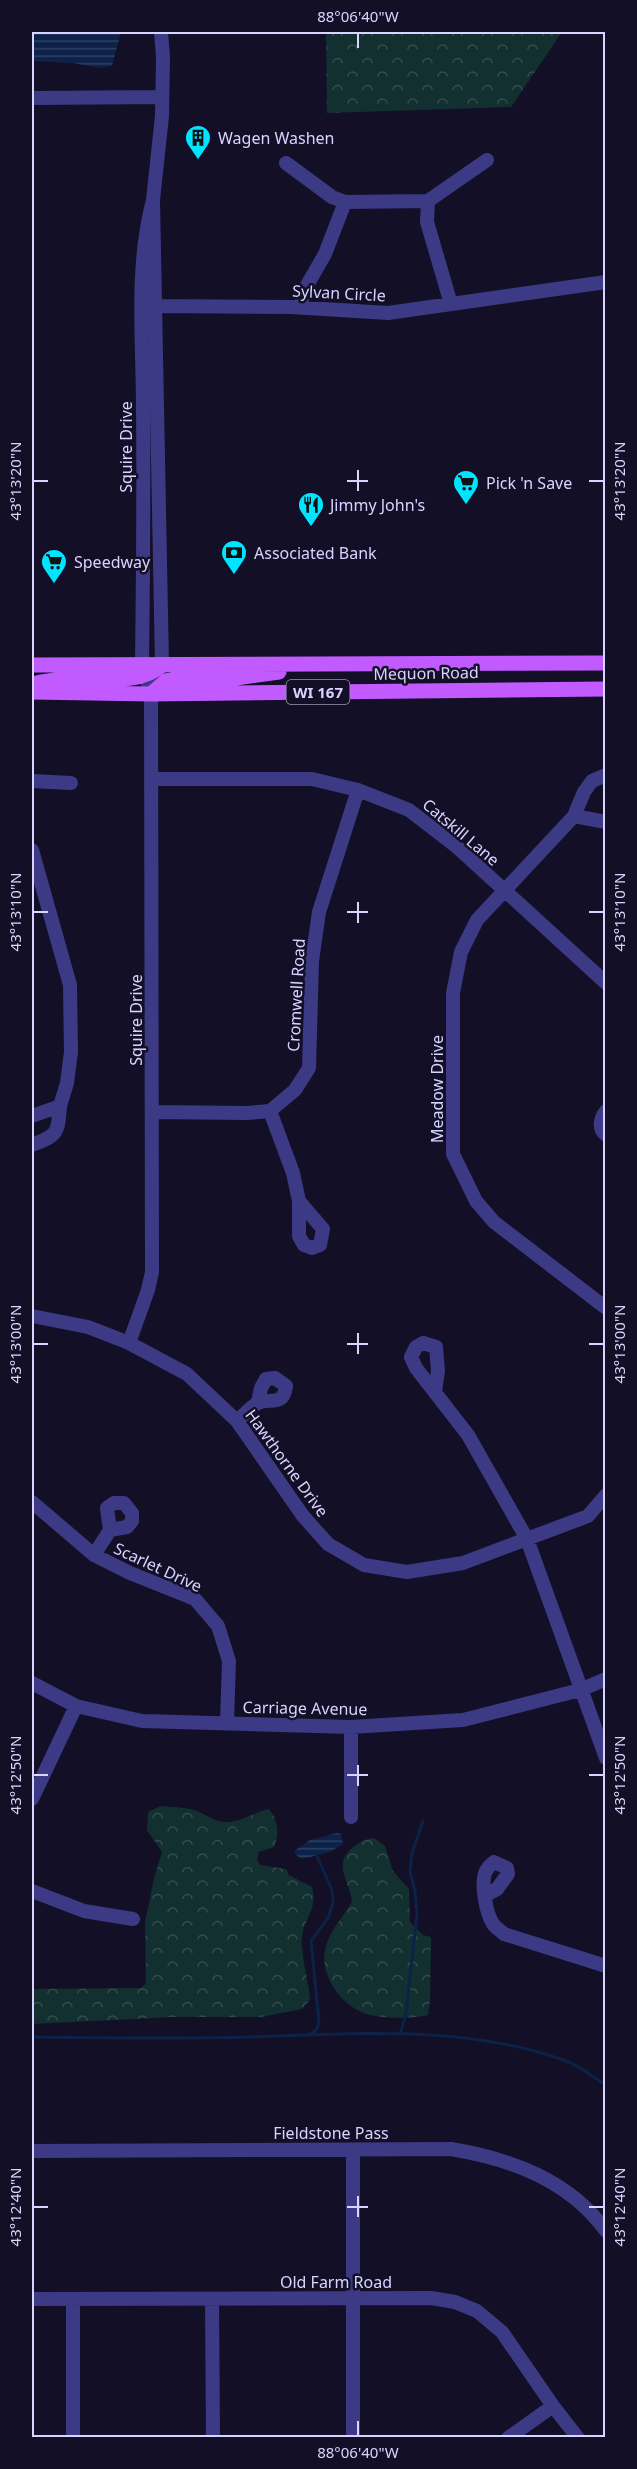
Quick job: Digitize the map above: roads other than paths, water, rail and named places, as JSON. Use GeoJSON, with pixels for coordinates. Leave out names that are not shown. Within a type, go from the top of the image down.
{"type":"FeatureCollection","features":[{"type":"Feature","properties":{"kind":"main road","name":"Mequon Road"},"geometry":{"type":"LineString","coordinates":[[162,665],[606,663]]}},
{"type":"Feature","properties":{"kind":"main road"},"geometry":{"type":"LineString","coordinates":[[32,666],[144,670],[152,673],[162,665]]}},
{"type":"Feature","properties":{"kind":"main road"},"geometry":{"type":"LineString","coordinates":[[151,694],[166,681],[177,679],[229,679],[317,665]]}},
{"type":"Feature","properties":{"kind":"main road"},"geometry":{"type":"LineString","coordinates":[[32,684],[73,678],[128,678],[144,670]]}},
{"type":"Feature","properties":{"kind":"main road","name":"Mequon Road"},"geometry":{"type":"LineString","coordinates":[[32,692],[151,694],[606,689]]}},
{"type":"Feature","properties":{"kind":"street","name":"Squire Drive"},"geometry":{"type":"LineString","coordinates":[[151,694],[162,665],[153,200],[164,57],[161,32]]}},
{"type":"Feature","properties":{"kind":"street"},"geometry":{"type":"LineString","coordinates":[[32,98],[162,98]]}},
{"type":"Feature","properties":{"kind":"street"},"geometry":{"type":"LineString","coordinates":[[286,163],[332,197],[345,202],[428,201],[487,160]]}},
{"type":"Feature","properties":{"kind":"street","name":"Squire Drive"},"geometry":{"type":"LineString","coordinates":[[129,1343],[152,1272],[152,779],[151,694],[144,670],[141,306],[142,251],[153,200]]}},
{"type":"Feature","properties":{"kind":"street"},"geometry":{"type":"LineString","coordinates":[[428,201],[427,222],[450,304]]}},
{"type":"Feature","properties":{"kind":"street"},"geometry":{"type":"LineString","coordinates":[[300,307],[306,287],[325,254],[345,202]]}},
{"type":"Feature","properties":{"kind":"street","name":"Sylvan Circle"},"geometry":{"type":"LineString","coordinates":[[141,306],[300,307],[388,313],[606,282]]}},
{"type":"Feature","properties":{"kind":"street","name":"Meadow Drive"},"geometry":{"type":"LineString","coordinates":[[606,775],[592,781],[584,792],[574,816],[477,920],[461,952],[453,993],[453,1154],[476,1201],[494,1222],[606,1308]]}},
{"type":"Feature","properties":{"kind":"street","name":"Catskill Lane"},"geometry":{"type":"LineString","coordinates":[[152,779],[312,779],[358,790],[409,810],[457,847],[606,983]]}},
{"type":"Feature","properties":{"kind":"street"},"geometry":{"type":"LineString","coordinates":[[32,780],[71,783]]}},
{"type":"Feature","properties":{"kind":"street","name":"Cromwell Road"},"geometry":{"type":"LineString","coordinates":[[270,1111],[295,1090],[309,1068],[312,961],[319,912],[358,790]]}},
{"type":"Feature","properties":{"kind":"street"},"geometry":{"type":"LineString","coordinates":[[574,816],[606,822]]}},
{"type":"Feature","properties":{"kind":"street"},"geometry":{"type":"LineString","coordinates":[[32,850],[70,986],[71,1052],[57,1131],[50,1138],[32,1145]]}},
{"type":"Feature","properties":{"kind":"street"},"geometry":{"type":"LineString","coordinates":[[32,1116],[60,1106]]}},
{"type":"Feature","properties":{"kind":"street"},"geometry":{"type":"LineString","coordinates":[[153,1112],[247,1113],[270,1111],[293,1173],[299,1202]]}},
{"type":"Feature","properties":{"kind":"street"},"geometry":{"type":"LineString","coordinates":[[606,1111],[601,1117],[600,1127],[606,1135]]}},
{"type":"Feature","properties":{"kind":"street","name":"Hawthorne Drive"},"geometry":{"type":"LineString","coordinates":[[32,1316],[88,1327],[129,1343],[187,1374],[237,1421],[303,1516],[328,1544],[364,1565],[406,1572],[463,1563],[527,1539]]}},
{"type":"Feature","properties":{"kind":"street"},"geometry":{"type":"LineString","coordinates":[[435,1392],[468,1436],[527,1539],[606,1758]]}},
{"type":"Feature","properties":{"kind":"street"},"geometry":{"type":"LineString","coordinates":[[237,1421],[258,1402]]}},
{"type":"Feature","properties":{"kind":"street"},"geometry":{"type":"LineString","coordinates":[[527,1539],[588,1516],[606,1495]]}},
{"type":"Feature","properties":{"kind":"street","name":"Scarlet Drive"},"geometry":{"type":"LineString","coordinates":[[32,1502],[94,1555],[129,1573],[195,1599],[218,1626],[229,1661],[227,1722]]}},
{"type":"Feature","properties":{"kind":"street"},"geometry":{"type":"LineString","coordinates":[[94,1555],[110,1530]]}},
{"type":"Feature","properties":{"kind":"street","name":"Carriage Avenue"},"geometry":{"type":"LineString","coordinates":[[32,1683],[76,1706],[142,1721],[351,1727],[463,1720],[580,1690],[606,1679]]}},
{"type":"Feature","properties":{"kind":"street"},"geometry":{"type":"LineString","coordinates":[[32,1799],[76,1706]]}},
{"type":"Feature","properties":{"kind":"street"},"geometry":{"type":"LineString","coordinates":[[351,1727],[351,1818]]}},
{"type":"Feature","properties":{"kind":"street"},"geometry":{"type":"LineString","coordinates":[[32,1892],[84,1911],[134,1919]]}},
{"type":"Feature","properties":{"kind":"street"},"geometry":{"type":"LineString","coordinates":[[486,1895],[493,1924],[504,1934],[606,1966]]}},
{"type":"Feature","properties":{"kind":"street","name":"Fieldstone Pass"},"geometry":{"type":"LineString","coordinates":[[32,2151],[452,2149],[513,2163],[562,2189],[593,2213],[606,2231]]}},
{"type":"Feature","properties":{"kind":"street"},"geometry":{"type":"LineString","coordinates":[[353,2150],[353,2438]]}},
{"type":"Feature","properties":{"kind":"street","name":"Old Farm Road"},"geometry":{"type":"LineString","coordinates":[[32,2300],[431,2298],[455,2302],[477,2311],[502,2332],[578,2438]]}},
{"type":"Feature","properties":{"kind":"street"},"geometry":{"type":"LineString","coordinates":[[73,2300],[73,2438]]}},
{"type":"Feature","properties":{"kind":"street"},"geometry":{"type":"LineString","coordinates":[[212,2300],[213,2438]]}},
{"type":"Feature","properties":{"kind":"street"},"geometry":{"type":"LineString","coordinates":[[508,2438],[553,2406]]}},
{"type":"Feature","properties":{"kind":"water"},"geometry":{"type":"Polygon","coordinates":[[[32,32],[121,32],[112,66],[100,68],[73,63],[32,61],[32,32]]]}},
{"type":"Feature","properties":{"kind":"water"},"geometry":{"type":"Polygon","coordinates":[[[341,1834],[343,1844],[330,1852],[302,1859],[294,1851],[310,1840],[341,1834]]]}},
{"type":"Feature","properties":{"kind":"waterway"},"geometry":{"type":"LineString","coordinates":[[400,2034],[406,2014],[417,1914],[415,1891],[410,1872],[412,1853],[423,1821]]}},
{"type":"Feature","properties":{"kind":"waterway"},"geometry":{"type":"LineString","coordinates":[[312,2033],[317,2029],[319,2021],[311,1941],[328,1918],[333,1903],[332,1890],[317,1856]]}},
{"type":"Feature","properties":{"kind":"waterway"},"geometry":{"type":"LineString","coordinates":[[32,2037],[196,2038],[370,2034],[450,2036],[528,2049],[566,2061],[606,2085]]}},
{"type":"Feature","properties":{"kind":"place","name":"Wagen Washen"},"geometry":{"type":"Point","coordinates":[198,161]}},
{"type":"Feature","properties":{"kind":"place","name":"Pick 'n Save"},"geometry":{"type":"Point","coordinates":[466,506]}},
{"type":"Feature","properties":{"kind":"place","name":"Jimmy John's"},"geometry":{"type":"Point","coordinates":[311,528]}},
{"type":"Feature","properties":{"kind":"place","name":"Associated Bank"},"geometry":{"type":"Point","coordinates":[234,576]}},
{"type":"Feature","properties":{"kind":"place","name":"Speedway"},"geometry":{"type":"Point","coordinates":[54,585]}}]}
